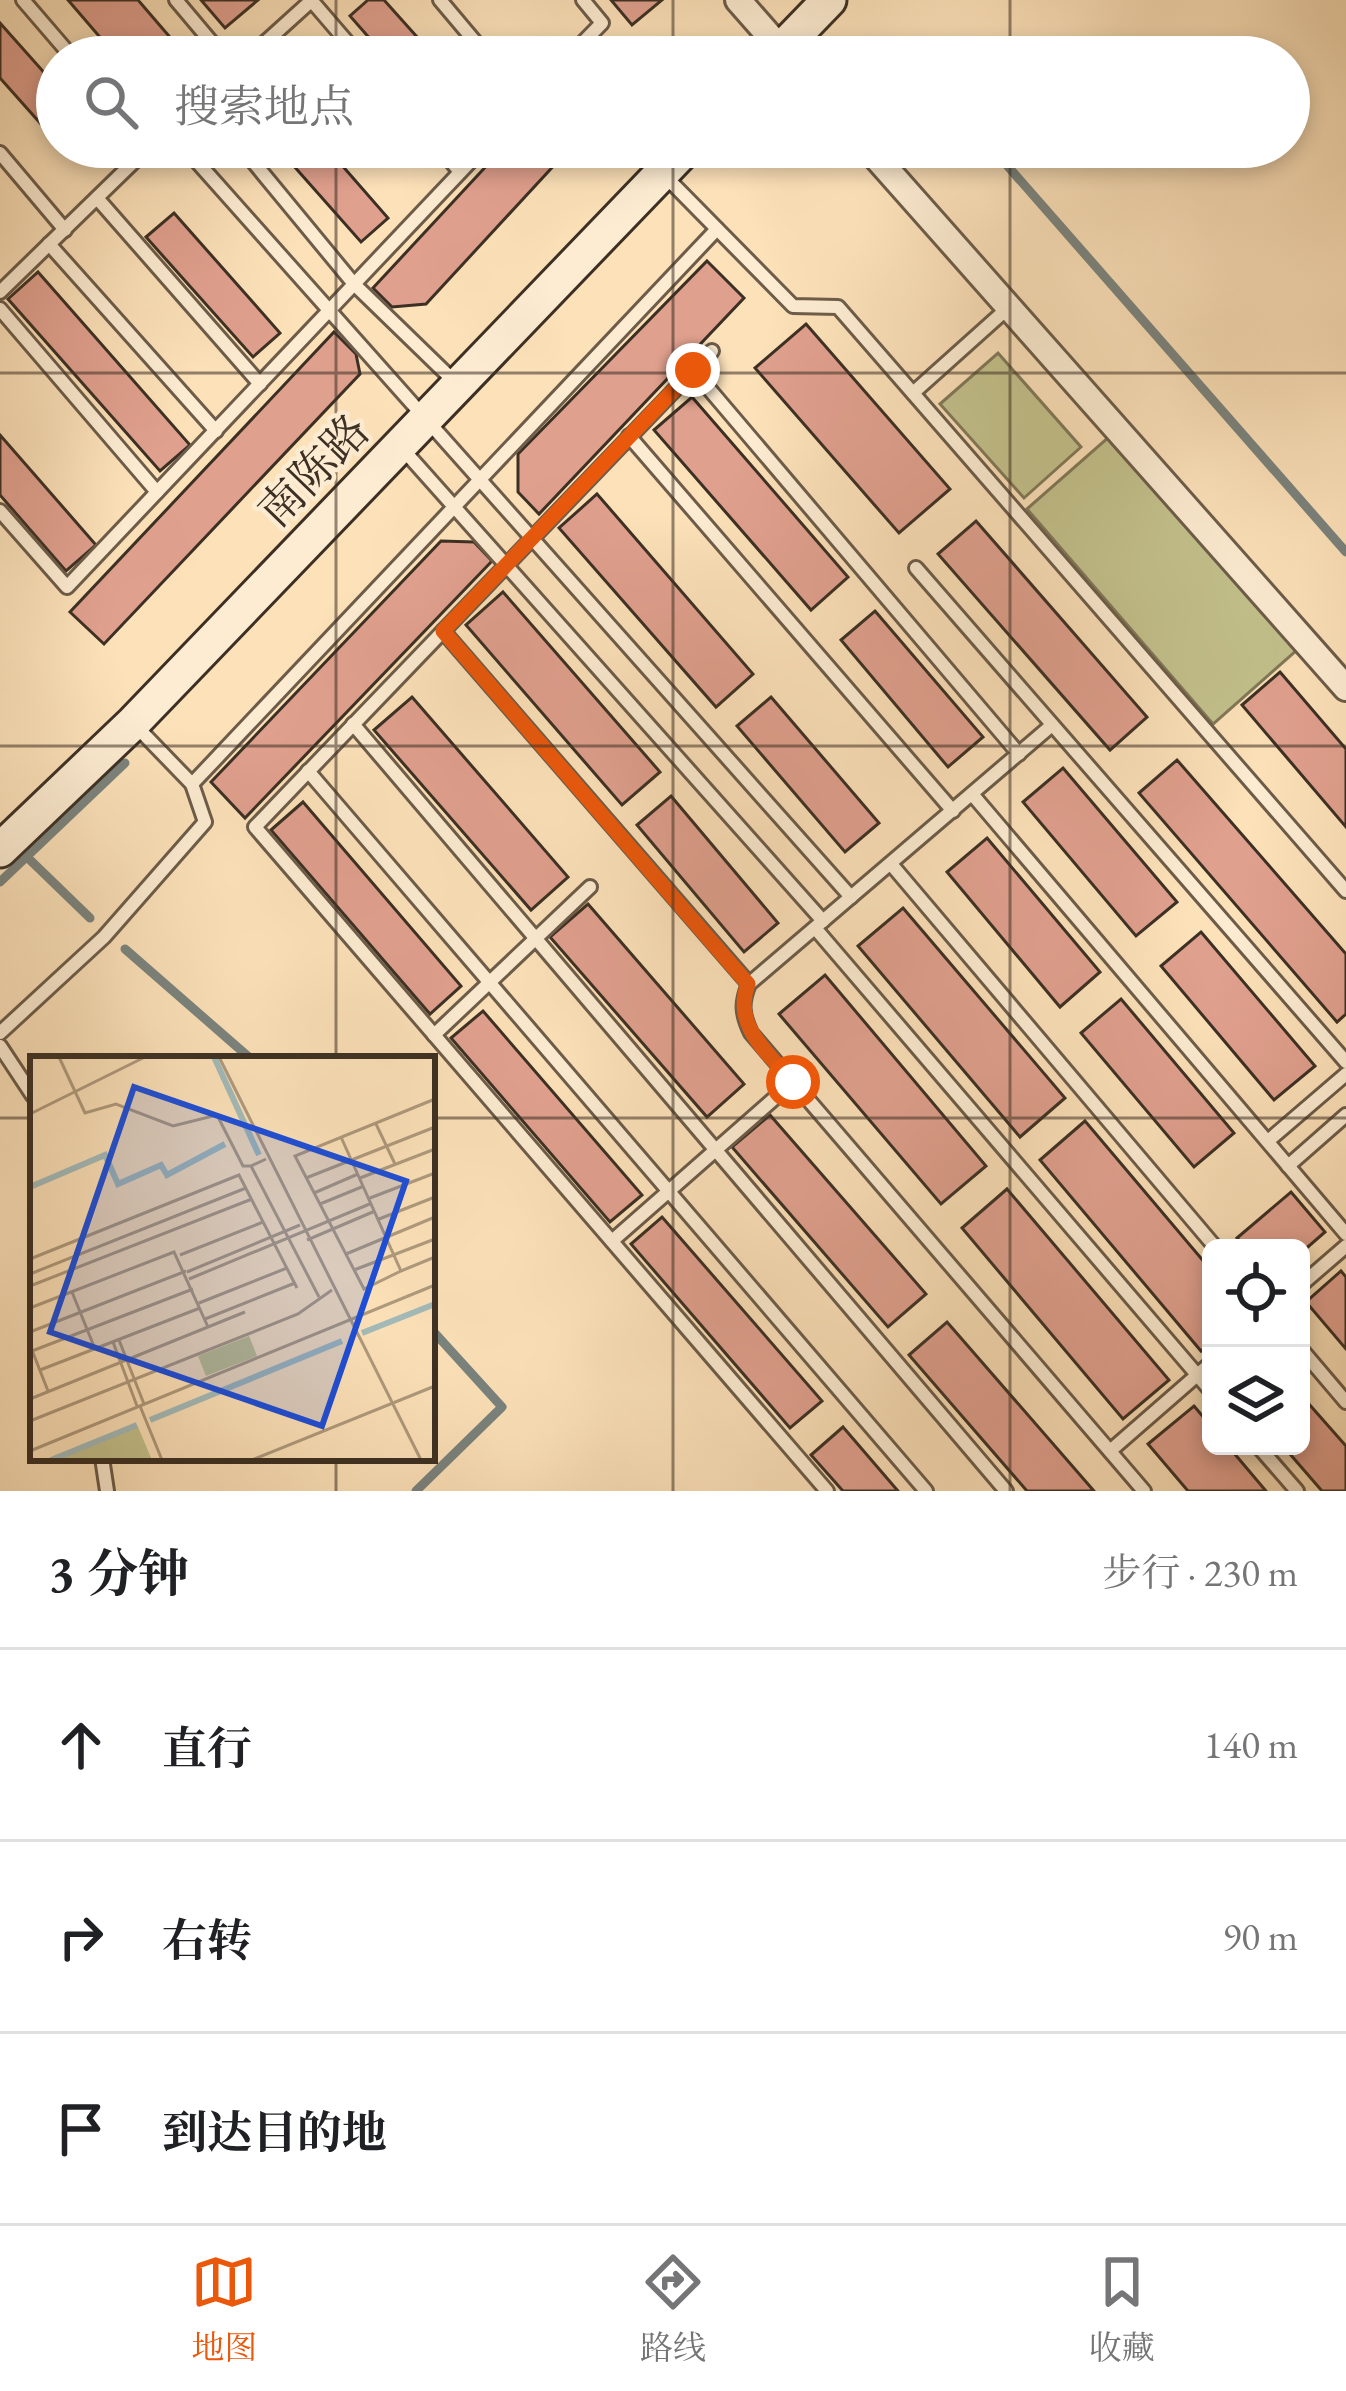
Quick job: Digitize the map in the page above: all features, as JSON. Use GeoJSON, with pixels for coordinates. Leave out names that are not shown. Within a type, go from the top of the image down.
{"type":"FeatureCollection","features":[{"type":"Feature","properties":{"kind":"street"},"geometry":{"type":"LineString","coordinates":[[738,0],[767,36]]}},
{"type":"Feature","properties":{"kind":"street"},"geometry":{"type":"LineString","coordinates":[[797,36],[829,0]]}},
{"type":"Feature","properties":{"kind":"street","name":"南陈路"},"geometry":{"type":"LineString","coordinates":[[0,850],[133,723],[667,168]]}},
{"type":"Feature","properties":{"kind":"street"},"geometry":{"type":"LineString","coordinates":[[886,168],[1346,688]]}},
{"type":"Feature","properties":{"kind":"lane"},"geometry":{"type":"LineString","coordinates":[[23,0],[54,36]]}},
{"type":"Feature","properties":{"kind":"lane"},"geometry":{"type":"LineString","coordinates":[[176,0],[206,36]]}},
{"type":"Feature","properties":{"kind":"lane"},"geometry":{"type":"LineString","coordinates":[[272,36],[311,0],[342,36]]}},
{"type":"Feature","properties":{"kind":"lane"},"geometry":{"type":"LineString","coordinates":[[440,0],[470,36]]}},
{"type":"Feature","properties":{"kind":"lane"},"geometry":{"type":"LineString","coordinates":[[583,0],[602,23],[589,36]]}},
{"type":"Feature","properties":{"kind":"lane"},"geometry":{"type":"LineString","coordinates":[[0,153],[65,230]]}},
{"type":"Feature","properties":{"kind":"lane"},"geometry":{"type":"LineString","coordinates":[[0,292],[128,168]]}},
{"type":"Feature","properties":{"kind":"lane"},"geometry":{"type":"LineString","coordinates":[[203,168],[851,897]]}},
{"type":"Feature","properties":{"kind":"lane"},"geometry":{"type":"LineString","coordinates":[[258,168],[354,284],[458,385]]}},
{"type":"Feature","properties":{"kind":"lane"},"geometry":{"type":"LineString","coordinates":[[457,168],[460,172]]}},
{"type":"Feature","properties":{"kind":"lane"},"geometry":{"type":"LineString","coordinates":[[0,511],[67,587],[464,168]]}},
{"type":"Feature","properties":{"kind":"lane"},"geometry":{"type":"LineString","coordinates":[[662,173],[793,306],[838,307],[1346,892]]}},
{"type":"Feature","properties":{"kind":"lane"},"geometry":{"type":"LineString","coordinates":[[97,198],[260,384]]}},
{"type":"Feature","properties":{"kind":"lane"},"geometry":{"type":"LineString","coordinates":[[193,784],[717,229]]}},
{"type":"Feature","properties":{"kind":"lane"},"geometry":{"type":"LineString","coordinates":[[49,244],[215,431]]}},
{"type":"Feature","properties":{"kind":"lane"},"geometry":{"type":"LineString","coordinates":[[913,393],[1010,308]]}},
{"type":"Feature","properties":{"kind":"lane"},"geometry":{"type":"LineString","coordinates":[[0,309],[157,492]]}},
{"type":"Feature","properties":{"kind":"lane"},"geometry":{"type":"LineString","coordinates":[[712,351],[255,827],[827,1491]]}},
{"type":"Feature","properties":{"kind":"lane"},"geometry":{"type":"LineString","coordinates":[[693,370],[1019,754]]}},
{"type":"Feature","properties":{"kind":"lane"},"geometry":{"type":"LineString","coordinates":[[629,436],[953,811]]}},
{"type":"Feature","properties":{"kind":"lane"},"geometry":{"type":"LineString","coordinates":[[400,445],[819,925],[1202,1380]]}},
{"type":"Feature","properties":{"kind":"lane"},"geometry":{"type":"LineString","coordinates":[[916,568],[1346,1062]]}},
{"type":"Feature","properties":{"kind":"lane"},"geometry":{"type":"LineString","coordinates":[[443,631],[748,984]]}},
{"type":"Feature","properties":{"kind":"lane"},"geometry":{"type":"LineString","coordinates":[[0,1033],[104,937],[205,822],[193,784],[133,723]]}},
{"type":"Feature","properties":{"kind":"lane"},"geometry":{"type":"LineString","coordinates":[[353,724],[1006,1491]]}},
{"type":"Feature","properties":{"kind":"lane"},"geometry":{"type":"LineString","coordinates":[[1052,724],[748,984],[742,1000],[744,1017],[751,1033],[1144,1491]]}},
{"type":"Feature","properties":{"kind":"lane"},"geometry":{"type":"LineString","coordinates":[[308,771],[926,1491]]}},
{"type":"Feature","properties":{"kind":"lane"},"geometry":{"type":"LineString","coordinates":[[972,794],[1346,1234]]}},
{"type":"Feature","properties":{"kind":"lane"},"geometry":{"type":"LineString","coordinates":[[891,864],[1208,1239]]}},
{"type":"Feature","properties":{"kind":"lane"},"geometry":{"type":"LineString","coordinates":[[434,1035],[590,887]]}},
{"type":"Feature","properties":{"kind":"lane"},"geometry":{"type":"LineString","coordinates":[[0,1046],[30,1091]]}},
{"type":"Feature","properties":{"kind":"lane"},"geometry":{"type":"LineString","coordinates":[[1268,1141],[1346,1074]]}},
{"type":"Feature","properties":{"kind":"lane"},"geometry":{"type":"LineString","coordinates":[[612,1241],[793,1082]]}},
{"type":"Feature","properties":{"kind":"lane"},"geometry":{"type":"LineString","coordinates":[[1288,1166],[1346,1115]]}},
{"type":"Feature","properties":{"kind":"lane"},"geometry":{"type":"LineString","coordinates":[[1310,1278],[1346,1246]]}},
{"type":"Feature","properties":{"kind":"lane"},"geometry":{"type":"LineString","coordinates":[[1310,1360],[1346,1402]]}},
{"type":"Feature","properties":{"kind":"lane"},"geometry":{"type":"LineString","coordinates":[[1110,1451],[1202,1371]]}},
{"type":"Feature","properties":{"kind":"lane"},"geometry":{"type":"LineString","coordinates":[[1266,1455],[1297,1491]]}},
{"type":"Feature","properties":{"kind":"lane"},"geometry":{"type":"LineString","coordinates":[[102,1461],[107,1491]]}},
{"type":"Feature","properties":{"kind":"shaded area"},"geometry":{"type":"Polygon","coordinates":[[[998,353],[1081,447],[1024,498],[940,404],[998,353]]]}},
{"type":"Feature","properties":{"kind":"shaded area"},"geometry":{"type":"Polygon","coordinates":[[[1111,435],[1298,649],[1213,724],[1027,509],[1111,435]]]}},
{"type":"Feature","properties":{"kind":"building"},"geometry":{"type":"Polygon","coordinates":[[[68,0],[138,0],[169,36],[99,36],[68,0]]]}},
{"type":"Feature","properties":{"kind":"building"},"geometry":{"type":"Polygon","coordinates":[[[201,0],[258,0],[225,28],[201,0]]]}},
{"type":"Feature","properties":{"kind":"building"},"geometry":{"type":"Polygon","coordinates":[[[368,0],[384,0],[416,36],[368,36],[350,16],[368,0]]]}},
{"type":"Feature","properties":{"kind":"building"},"geometry":{"type":"Polygon","coordinates":[[[611,0],[662,0],[632,25],[611,0]]]}},
{"type":"Feature","properties":{"kind":"building"},"geometry":{"type":"Polygon","coordinates":[[[0,23],[36,63],[36,118],[0,78],[0,23]]]}},
{"type":"Feature","properties":{"kind":"building"},"geometry":{"type":"Polygon","coordinates":[[[296,168],[344,168],[388,218],[361,242],[296,168]]]}},
{"type":"Feature","properties":{"kind":"building"},"geometry":{"type":"Polygon","coordinates":[[[484,168],[552,168],[426,304],[392,307],[373,288],[484,168]]]}},
{"type":"Feature","properties":{"kind":"building"},"geometry":{"type":"Polygon","coordinates":[[[174,213],[280,333],[253,357],[146,237],[174,213]]]}},
{"type":"Feature","properties":{"kind":"building"},"geometry":{"type":"Polygon","coordinates":[[[707,261],[744,298],[539,514],[518,492],[518,454],[707,261]]]}},
{"type":"Feature","properties":{"kind":"building"},"geometry":{"type":"Polygon","coordinates":[[[38,272],[190,445],[160,471],[8,299],[38,272]]]}},
{"type":"Feature","properties":{"kind":"building"},"geometry":{"type":"Polygon","coordinates":[[[806,324],[950,489],[899,533],[755,368],[806,324]]]}},
{"type":"Feature","properties":{"kind":"building"},"geometry":{"type":"Polygon","coordinates":[[[334,332],[356,354],[360,374],[104,644],[70,612],[334,332]]]}},
{"type":"Feature","properties":{"kind":"building"},"geometry":{"type":"Polygon","coordinates":[[[692,397],[848,577],[811,610],[654,430],[692,397]]]}},
{"type":"Feature","properties":{"kind":"building"},"geometry":{"type":"Polygon","coordinates":[[[0,435],[96,545],[66,571],[0,495],[0,435]]]}},
{"type":"Feature","properties":{"kind":"building"},"geometry":{"type":"Polygon","coordinates":[[[597,494],[753,674],[716,707],[559,528],[597,494]]]}},
{"type":"Feature","properties":{"kind":"building"},"geometry":{"type":"Polygon","coordinates":[[[976,521],[1147,717],[1110,750],[938,554],[976,521]]]}},
{"type":"Feature","properties":{"kind":"building"},"geometry":{"type":"Polygon","coordinates":[[[441,541],[474,542],[492,561],[245,818],[211,782],[441,541]]]}},
{"type":"Feature","properties":{"kind":"building"},"geometry":{"type":"Polygon","coordinates":[[[503,592],[660,772],[622,805],[466,625],[503,592]]]}},
{"type":"Feature","properties":{"kind":"building"},"geometry":{"type":"Polygon","coordinates":[[[875,611],[983,737],[948,767],[841,640],[875,611]]]}},
{"type":"Feature","properties":{"kind":"building"},"geometry":{"type":"Polygon","coordinates":[[[1280,672],[1346,749],[1346,827],[1242,705],[1280,672]]]}},
{"type":"Feature","properties":{"kind":"building"},"geometry":{"type":"Polygon","coordinates":[[[412,697],[568,877],[531,910],[374,730],[412,697]]]}},
{"type":"Feature","properties":{"kind":"building"},"geometry":{"type":"Polygon","coordinates":[[[771,697],[879,823],[845,852],[737,726],[771,697]]]}},
{"type":"Feature","properties":{"kind":"building"},"geometry":{"type":"Polygon","coordinates":[[[1177,760],[1346,954],[1346,1014],[1337,1022],[1139,793],[1177,760]]]}},
{"type":"Feature","properties":{"kind":"building"},"geometry":{"type":"Polygon","coordinates":[[[1063,768],[1177,902],[1136,936],[1023,802],[1063,768]]]}},
{"type":"Feature","properties":{"kind":"building"},"geometry":{"type":"Polygon","coordinates":[[[671,796],[778,923],[744,952],[637,825],[671,796]]]}},
{"type":"Feature","properties":{"kind":"building"},"geometry":{"type":"Polygon","coordinates":[[[303,802],[461,986],[430,1014],[271,830],[303,802]]]}},
{"type":"Feature","properties":{"kind":"building"},"geometry":{"type":"Polygon","coordinates":[[[987,838],[1100,972],[1060,1007],[947,872],[987,838]]]}},
{"type":"Feature","properties":{"kind":"building"},"geometry":{"type":"Polygon","coordinates":[[[588,904],[744,1084],[707,1117],[550,937],[588,904]]]}},
{"type":"Feature","properties":{"kind":"building"},"geometry":{"type":"Polygon","coordinates":[[[903,908],[1065,1098],[1020,1137],[858,946],[903,908]]]}},
{"type":"Feature","properties":{"kind":"building"},"geometry":{"type":"Polygon","coordinates":[[[1201,932],[1315,1066],[1274,1100],[1161,966],[1201,932]]]}},
{"type":"Feature","properties":{"kind":"building"},"geometry":{"type":"Polygon","coordinates":[[[825,975],[986,1166],[941,1204],[779,1014],[825,975]]]}},
{"type":"Feature","properties":{"kind":"building"},"geometry":{"type":"Polygon","coordinates":[[[1121,999],[1234,1133],[1194,1167],[1081,1033],[1121,999]]]}},
{"type":"Feature","properties":{"kind":"building"},"geometry":{"type":"Polygon","coordinates":[[[483,1011],[642,1195],[610,1222],[451,1038],[483,1011]]]}},
{"type":"Feature","properties":{"kind":"building"},"geometry":{"type":"Polygon","coordinates":[[[770,1115],[926,1294],[888,1327],[732,1147],[770,1115]]]}},
{"type":"Feature","properties":{"kind":"building"},"geometry":{"type":"Polygon","coordinates":[[[1085,1121],[1202,1259],[1201,1351],[1040,1160],[1085,1121]]]}},
{"type":"Feature","properties":{"kind":"building"},"geometry":{"type":"Polygon","coordinates":[[[1007,1189],[1169,1380],[1123,1419],[962,1228],[1007,1189]]]}},
{"type":"Feature","properties":{"kind":"building"},"geometry":{"type":"Polygon","coordinates":[[[1291,1192],[1325,1232],[1310,1245],[1310,1239],[1237,1238],[1291,1192]]]}},
{"type":"Feature","properties":{"kind":"building"},"geometry":{"type":"Polygon","coordinates":[[[662,1217],[822,1401],[790,1428],[631,1244],[662,1217]]]}},
{"type":"Feature","properties":{"kind":"building"},"geometry":{"type":"Polygon","coordinates":[[[1341,1271],[1346,1277],[1346,1349],[1310,1307],[1310,1298],[1341,1271]]]}},
{"type":"Feature","properties":{"kind":"building"},"geometry":{"type":"Polygon","coordinates":[[[947,1322],[1094,1491],[1027,1491],[909,1355],[947,1322]]]}},
{"type":"Feature","properties":{"kind":"building"},"geometry":{"type":"Polygon","coordinates":[[[1310,1405],[1346,1446],[1346,1491],[1322,1491],[1291,1455],[1310,1455],[1310,1405]]]}},
{"type":"Feature","properties":{"kind":"building"},"geometry":{"type":"Polygon","coordinates":[[[1194,1406],[1202,1415],[1202,1455],[1236,1455],[1266,1491],[1188,1491],[1148,1444],[1194,1406]]]}},
{"type":"Feature","properties":{"kind":"building"},"geometry":{"type":"Polygon","coordinates":[[[843,1427],[898,1491],[843,1491],[811,1455],[843,1427]]]}},
{"type":"Feature","properties":{"kind":"waterway"},"geometry":{"type":"LineString","coordinates":[[1009,168],[1346,552]]}},
{"type":"Feature","properties":{"kind":"waterway"},"geometry":{"type":"LineString","coordinates":[[0,882],[125,763]]}},
{"type":"Feature","properties":{"kind":"waterway"},"geometry":{"type":"LineString","coordinates":[[27,857],[90,918]]}},
{"type":"Feature","properties":{"kind":"waterway"},"geometry":{"type":"LineString","coordinates":[[125,949],[248,1056]]}},
{"type":"Feature","properties":{"kind":"waterway"},"geometry":{"type":"LineString","coordinates":[[416,1491],[502,1407],[435,1333]]}},
{"type":"Feature","properties":{"kind":"route"},"geometry":{"type":"LineString","coordinates":[[693,370],[443,631],[748,984],[742,1000],[751,1033],[793,1082]]}}]}
